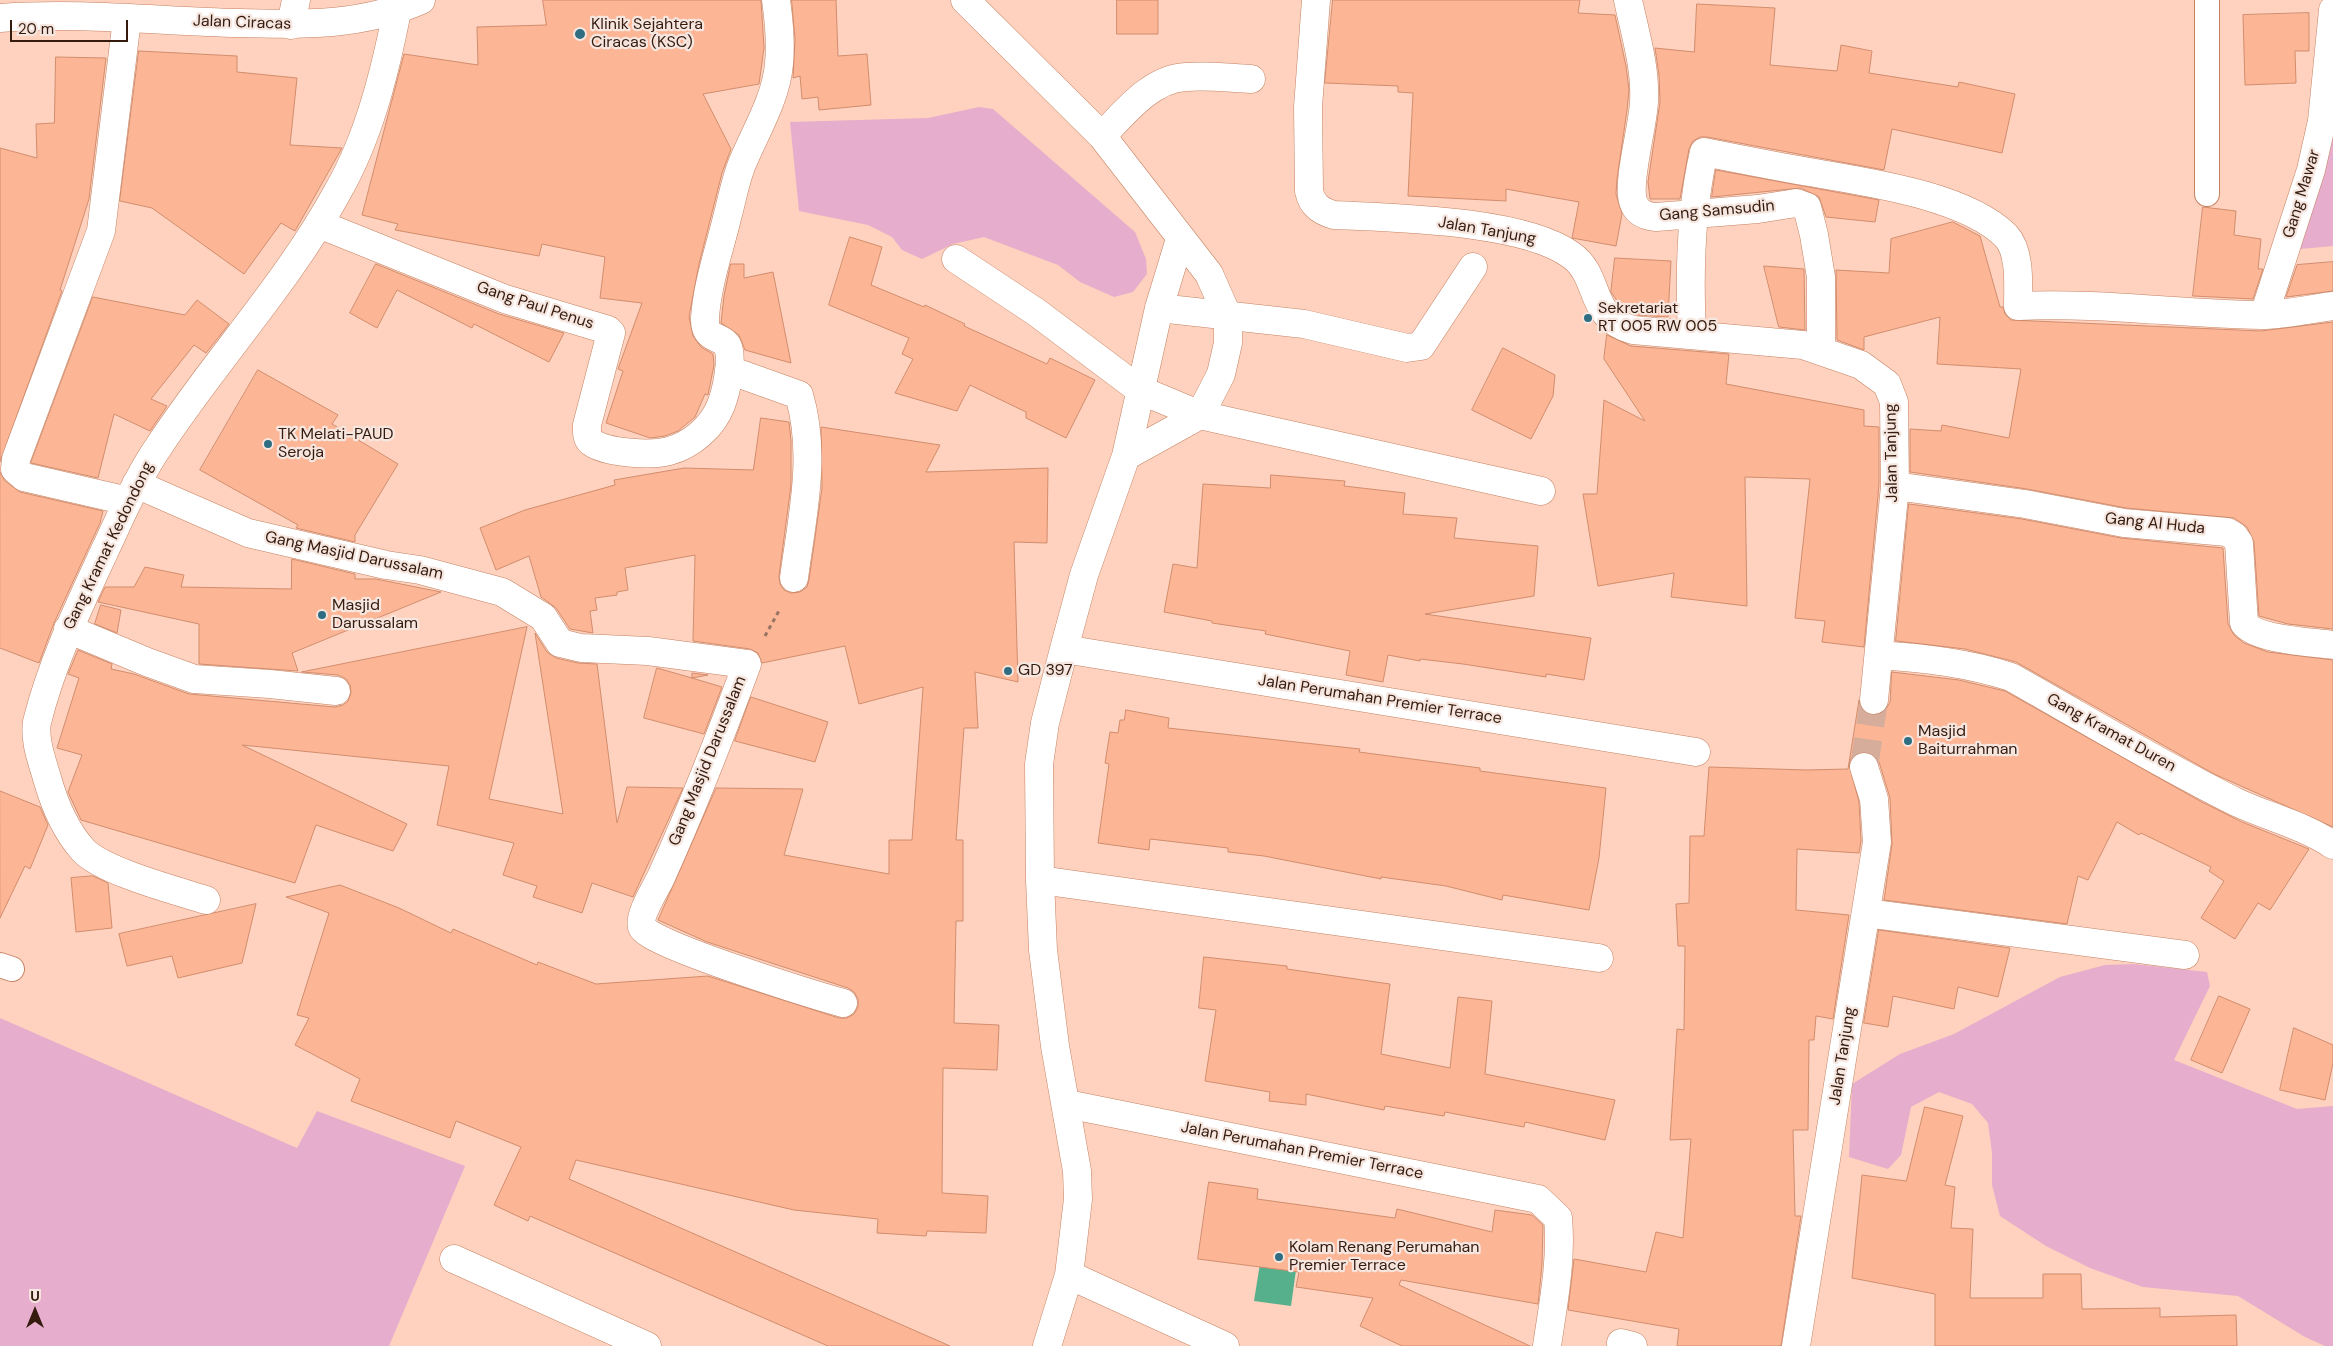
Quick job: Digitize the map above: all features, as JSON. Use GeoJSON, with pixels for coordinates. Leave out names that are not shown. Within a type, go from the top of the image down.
{"type":"FeatureCollection","features":[{"type":"Feature","properties":{"kind":"street","name":"Jalan Ciracas"},"geometry":{"type":"LineString","coordinates":[[0,18],[41,7],[128,19],[293,12],[345,22],[397,11],[421,0]]}},
{"type":"Feature","properties":{"kind":"street"},"geometry":{"type":"LineString","coordinates":[[776,0],[779,26],[779,66],[774,87],[742,165],[717,259],[705,320],[706,329],[711,336],[725,343],[728,347],[729,370],[800,395],[805,413],[809,447],[794,578]]}},
{"type":"Feature","properties":{"kind":"street"},"geometry":{"type":"LineString","coordinates":[[965,0],[1102,136],[1209,274],[1228,317],[1228,343],[1221,374],[1200,415],[1126,456]]}},
{"type":"Feature","properties":{"kind":"street","name":"Jalan Tanjung"},"geometry":{"type":"LineString","coordinates":[[1316,0],[1308,116],[1309,191],[1311,199],[1323,212],[1453,224],[1514,233],[1553,244],[1583,264],[1602,311],[1616,324],[1633,330],[1787,343],[1822,350],[1861,365],[1886,384],[1894,402],[1895,486],[1874,700]]}},
{"type":"Feature","properties":{"kind":"street","name":"Gang Samsudin"},"geometry":{"type":"LineString","coordinates":[[1628,0],[1644,81],[1644,101],[1632,183],[1633,202],[1638,211],[1648,216],[1758,209],[1796,204],[1806,207],[1814,235],[1821,277],[1822,350]]}},
{"type":"Feature","properties":{"kind":"street","name":"Gang Mawar"},"geometry":{"type":"LineString","coordinates":[[2264,315],[2311,170],[2322,121],[2333,10]]}},
{"type":"Feature","properties":{"kind":"street","name":"Gang Kramat Kedondong"},"geometry":{"type":"LineString","coordinates":[[206,900],[128,874],[94,858],[84,851],[66,825],[53,798],[41,758],[36,730],[41,707],[68,629],[132,492],[159,446],[253,317],[279,285],[339,190],[365,127],[384,66],[397,11]]}},
{"type":"Feature","properties":{"kind":"street"},"geometry":{"type":"LineString","coordinates":[[128,19],[102,231],[16,459],[15,469],[24,477],[132,492]]}},
{"type":"Feature","properties":{"kind":"street"},"geometry":{"type":"LineString","coordinates":[[1102,136],[1131,107],[1167,81],[1184,77],[1251,79]]}},
{"type":"Feature","properties":{"kind":"street"},"geometry":{"type":"LineString","coordinates":[[1692,336],[1689,285],[1693,214],[1697,181],[1704,152],[1879,185],[1936,200],[1978,216],[2008,237],[2019,265],[2018,306],[2052,304],[2264,315],[2333,306]]}},
{"type":"Feature","properties":{"kind":"street","name":"Gang Paul Penus"},"geometry":{"type":"LineString","coordinates":[[319,224],[505,299],[608,330],[612,334],[587,424],[587,438],[591,442],[604,447],[622,452],[669,451],[702,434],[721,404],[729,370]]}},
{"type":"Feature","properties":{"kind":"street"},"geometry":{"type":"LineString","coordinates":[[1047,1346],[1070,1275],[1078,1190],[1077,1171],[1053,1027],[1043,950],[1039,764],[1045,723],[1064,649],[1084,575],[1126,456],[1159,308],[1180,238]]}},
{"type":"Feature","properties":{"kind":"street"},"geometry":{"type":"LineString","coordinates":[[956,259],[1036,312],[1140,390],[1200,415],[1541,491]]}},
{"type":"Feature","properties":{"kind":"street"},"geometry":{"type":"LineString","coordinates":[[1159,308],[1304,324],[1390,346],[1407,348],[1421,346],[1473,266]]}},
{"type":"Feature","properties":{"kind":"street","name":"Gang Al Huda"},"geometry":{"type":"LineString","coordinates":[[1895,486],[2025,504],[2124,523],[2227,532],[2234,536],[2239,543],[2244,623],[2247,627],[2257,633],[2333,645]]}},
{"type":"Feature","properties":{"kind":"street","name":"Gang Masjid Darussalam"},"geometry":{"type":"LineString","coordinates":[[132,492],[248,533],[386,565],[420,570],[502,592],[543,617],[560,643],[581,648],[648,651],[747,664],[721,735],[662,874],[642,916],[642,927],[645,932],[673,945],[755,976],[843,1002]]}},
{"type":"Feature","properties":{"kind":"street"},"geometry":{"type":"LineString","coordinates":[[68,629],[147,662],[194,679],[336,691]]}},
{"type":"Feature","properties":{"kind":"street","name":"Jalan Perumahan Premier Terrace"},"geometry":{"type":"LineString","coordinates":[[1064,649],[1696,752]]}},
{"type":"Feature","properties":{"kind":"street","name":"Gang Kramat Duren"},"geometry":{"type":"LineString","coordinates":[[1879,655],[1942,661],[1982,668],[2011,677],[2238,803],[2296,826],[2333,845]]}},
{"type":"Feature","properties":{"kind":"street","name":"Jalan Tanjung"},"geometry":{"type":"LineString","coordinates":[[1796,1346],[1877,842],[1874,799],[1864,766]]}},
{"type":"Feature","properties":{"kind":"street"},"geometry":{"type":"LineString","coordinates":[[1040,880],[1599,958]]}},
{"type":"Feature","properties":{"kind":"street"},"geometry":{"type":"LineString","coordinates":[[1866,913],[2185,955]]}},
{"type":"Feature","properties":{"kind":"street","name":"Jalan Perumahan Premier Terrace"},"geometry":{"type":"LineString","coordinates":[[1067,1104],[1538,1199],[1558,1218],[1560,1237],[1558,1272],[1547,1346]]}},
{"type":"Feature","properties":{"kind":"street"},"geometry":{"type":"LineString","coordinates":[[454,1259],[647,1346]]}},
{"type":"Feature","properties":{"kind":"street"},"geometry":{"type":"LineString","coordinates":[[1070,1275],[1225,1346]]}},
{"type":"Feature","properties":{"kind":"lane"},"geometry":{"type":"LineString","coordinates":[[2207,0],[2207,194]]}},
{"type":"Feature","properties":{"kind":"path"},"geometry":{"type":"LineString","coordinates":[[747,664],[777,616],[794,578]]}},
{"type":"Feature","properties":{"kind":"shaded area"},"geometry":{"type":"Polygon","coordinates":[[[2333,92],[2333,246],[2300,249],[2333,92]]]}},
{"type":"Feature","properties":{"kind":"shaded area"},"geometry":{"type":"Polygon","coordinates":[[[979,107],[993,109],[1135,232],[1146,259],[1147,274],[1133,292],[1114,297],[1080,282],[1058,265],[984,237],[953,244],[922,259],[902,250],[892,237],[868,225],[799,211],[790,122],[928,118],[979,107]]]}},
{"type":"Feature","properties":{"kind":"shaded area"},"geometry":{"type":"Polygon","coordinates":[[[2134,964],[2207,972],[2210,986],[2174,1060],[2297,1109],[2333,1106],[2333,1346],[2325,1346],[2305,1337],[2238,1296],[2143,1287],[2090,1268],[2046,1246],[2000,1216],[1992,1185],[1992,1153],[1988,1123],[1972,1104],[1939,1092],[1911,1107],[1901,1155],[1888,1169],[1849,1157],[1852,1084],[1900,1054],[1954,1034],[2060,977],[2105,965],[2134,964]]]}},
{"type":"Feature","properties":{"kind":"shaded area"},"geometry":{"type":"Polygon","coordinates":[[[0,1018],[297,1148],[317,1111],[465,1166],[389,1346],[0,1346],[0,1018]]]}},
{"type":"Feature","properties":{"kind":"shaded area","name":"Kolam Renang Perumahan Premier Terrace"},"geometry":{"type":"Polygon","coordinates":[[[1269,1208],[1304,1213],[1291,1306],[1254,1301],[1269,1208]]]}},
{"type":"Feature","properties":{"kind":"building"},"geometry":{"type":"Polygon","coordinates":[[[543,0],[761,0],[764,48],[759,84],[703,94],[731,149],[722,173],[699,264],[689,317],[693,336],[701,347],[713,354],[714,365],[708,395],[705,394],[695,417],[678,431],[665,436],[650,438],[606,423],[623,371],[618,369],[642,303],[600,298],[605,257],[542,244],[539,256],[395,230],[398,224],[362,215],[404,54],[478,65],[477,27],[546,25],[543,0]]]}},
{"type":"Feature","properties":{"kind":"building"},"geometry":{"type":"Polygon","coordinates":[[[792,0],[836,0],[838,56],[867,54],[871,105],[819,110],[818,97],[802,99],[800,76],[793,78],[795,40],[792,0]]]}},
{"type":"Feature","properties":{"kind":"building"},"geometry":{"type":"Polygon","coordinates":[[[1117,0],[1158,0],[1158,34],[1117,34],[1117,0]]]}},
{"type":"Feature","properties":{"kind":"building"},"geometry":{"type":"Polygon","coordinates":[[[1333,0],[1580,0],[1578,13],[1615,15],[1629,90],[1617,179],[1616,194],[1622,214],[1616,246],[1572,238],[1579,202],[1506,189],[1506,201],[1408,196],[1413,93],[1398,92],[1398,86],[1325,83],[1333,0]]]}},
{"type":"Feature","properties":{"kind":"building"},"geometry":{"type":"Polygon","coordinates":[[[1697,4],[1775,8],[1770,65],[1837,71],[1841,45],[1872,51],[1869,73],[1958,87],[1959,82],[2015,94],[2002,153],[1892,129],[1884,170],[1700,137],[1693,141],[1689,149],[1680,199],[1650,199],[1648,182],[1660,102],[1655,48],[1694,52],[1697,4]]]}},
{"type":"Feature","properties":{"kind":"building"},"geometry":{"type":"Polygon","coordinates":[[[2309,13],[2309,51],[2295,51],[2296,83],[2245,85],[2243,15],[2309,13]]]}},
{"type":"Feature","properties":{"kind":"building"},"geometry":{"type":"Polygon","coordinates":[[[139,51],[237,56],[237,72],[297,78],[290,145],[342,148],[295,231],[281,223],[244,274],[152,208],[120,201],[139,51]]]}},
{"type":"Feature","properties":{"kind":"building"},"geometry":{"type":"Polygon","coordinates":[[[56,57],[106,58],[89,199],[60,290],[62,291],[0,462],[0,148],[37,158],[36,124],[54,123],[56,57]]]}},
{"type":"Feature","properties":{"kind":"building"},"geometry":{"type":"Polygon","coordinates":[[[1716,170],[1879,200],[1875,222],[1826,217],[1819,197],[1801,188],[1712,197],[1716,170]]]}},
{"type":"Feature","properties":{"kind":"building"},"geometry":{"type":"Polygon","coordinates":[[[2203,207],[2236,211],[2234,235],[2261,239],[2258,269],[2263,269],[2253,299],[2193,296],[2203,207]]]}},
{"type":"Feature","properties":{"kind":"building"},"geometry":{"type":"Polygon","coordinates":[[[1953,222],[1980,236],[2000,307],[2003,307],[2005,314],[2011,320],[2261,331],[2333,322],[2333,629],[2288,624],[2259,616],[2254,542],[2247,527],[2234,518],[2126,508],[2027,489],[1910,472],[1910,429],[1941,431],[1942,425],[2009,438],[2021,369],[1937,364],[1940,317],[1864,337],[1864,350],[1837,340],[1836,270],[1889,273],[1891,239],[1953,222]]]}},
{"type":"Feature","properties":{"kind":"building"},"geometry":{"type":"Polygon","coordinates":[[[850,237],[882,247],[871,285],[924,307],[925,305],[965,324],[964,326],[1047,364],[1050,358],[1095,380],[1066,438],[1026,418],[1026,412],[970,385],[957,411],[895,393],[913,359],[902,354],[909,338],[829,305],[850,237]]]}},
{"type":"Feature","properties":{"kind":"building"},"geometry":{"type":"Polygon","coordinates":[[[1615,258],[1671,261],[1668,317],[1637,315],[1620,305],[1611,292],[1615,258]]]}},
{"type":"Feature","properties":{"kind":"building"},"geometry":{"type":"Polygon","coordinates":[[[2333,262],[2333,291],[2286,297],[2297,265],[2333,262]]]}},
{"type":"Feature","properties":{"kind":"building"},"geometry":{"type":"Polygon","coordinates":[[[376,264],[499,314],[564,333],[549,362],[474,324],[472,328],[397,290],[377,328],[350,313],[376,264]]]}},
{"type":"Feature","properties":{"kind":"building"},"geometry":{"type":"Polygon","coordinates":[[[731,264],[744,264],[744,278],[773,272],[791,363],[745,350],[739,335],[721,323],[724,296],[731,264]]]}},
{"type":"Feature","properties":{"kind":"building"},"geometry":{"type":"Polygon","coordinates":[[[1764,266],[1804,269],[1805,330],[1779,327],[1764,266]]]}},
{"type":"Feature","properties":{"kind":"building"},"geometry":{"type":"Polygon","coordinates":[[[93,297],[185,315],[197,300],[229,324],[206,353],[194,345],[151,399],[167,406],[150,431],[114,414],[98,478],[31,463],[93,297]]]}},
{"type":"Feature","properties":{"kind":"building"},"geometry":{"type":"Polygon","coordinates":[[[1607,335],[1631,346],[1729,354],[1726,384],[1864,410],[1864,426],[1879,427],[1879,485],[1864,647],[1822,642],[1825,621],[1795,618],[1810,479],[1745,477],[1747,606],[1671,597],[1674,573],[1598,586],[1583,494],[1597,494],[1604,400],[1645,421],[1604,359],[1607,335]]]}},
{"type":"Feature","properties":{"kind":"building"},"geometry":{"type":"Polygon","coordinates":[[[1503,348],[1555,375],[1553,396],[1531,439],[1472,410],[1503,348]]]}},
{"type":"Feature","properties":{"kind":"building"},"geometry":{"type":"Polygon","coordinates":[[[258,370],[338,415],[332,424],[398,464],[355,535],[355,542],[296,528],[298,525],[200,470],[258,370]]]}},
{"type":"Feature","properties":{"kind":"building"},"geometry":{"type":"Polygon","coordinates":[[[761,418],[789,422],[791,485],[779,576],[780,584],[784,590],[791,593],[800,592],[807,587],[809,580],[822,488],[821,427],[940,445],[926,472],[1048,468],[1047,543],[1014,542],[1018,682],[975,672],[978,728],[964,728],[956,840],[963,840],[963,921],[956,921],[954,1023],[999,1025],[997,1070],[943,1068],[942,1193],[988,1196],[986,1233],[927,1231],[926,1236],[877,1233],[878,1219],[794,1210],[576,1160],[569,1179],[950,1346],[828,1346],[530,1216],[528,1221],[494,1205],[521,1147],[456,1121],[450,1138],[351,1101],[360,1079],[295,1045],[309,1018],[297,1015],[329,913],[286,897],[340,885],[399,908],[451,933],[453,929],[537,965],[538,962],[596,984],[708,976],[839,1018],[847,1018],[854,1014],[858,1007],[858,999],[854,992],[848,988],[707,942],[658,920],[716,788],[803,789],[784,855],[889,874],[889,840],[912,840],[923,687],[859,704],[845,646],[762,663],[758,653],[750,649],[693,641],[695,555],[625,568],[628,590],[617,592],[617,595],[595,598],[597,610],[590,611],[593,633],[570,629],[556,608],[541,597],[529,556],[496,570],[480,528],[525,510],[615,485],[614,480],[684,468],[753,470],[761,418]]]}},
{"type":"Feature","properties":{"kind":"building"},"geometry":{"type":"Polygon","coordinates":[[[0,472],[5,481],[20,492],[103,511],[100,523],[54,623],[39,663],[0,648],[0,472]]]}},
{"type":"Feature","properties":{"kind":"building"},"geometry":{"type":"Polygon","coordinates":[[[1271,475],[1345,481],[1344,486],[1405,493],[1403,514],[1457,518],[1454,538],[1538,546],[1534,596],[1425,614],[1591,638],[1584,680],[1546,674],[1546,677],[1420,659],[1420,661],[1388,655],[1383,682],[1346,675],[1350,651],[1265,634],[1266,631],[1212,623],[1212,621],[1164,612],[1173,564],[1197,568],[1203,484],[1270,488],[1271,475]]]}},
{"type":"Feature","properties":{"kind":"building"},"geometry":{"type":"Polygon","coordinates":[[[1909,504],[2022,519],[2121,538],[2223,548],[2228,624],[2234,635],[2244,643],[2268,652],[2333,660],[2333,827],[2214,774],[2016,662],[1965,649],[1896,641],[1909,504]]]}},
{"type":"Feature","properties":{"kind":"building"},"geometry":{"type":"Polygon","coordinates":[[[292,559],[355,574],[355,579],[376,579],[441,592],[292,653],[298,671],[199,664],[199,624],[98,602],[105,587],[134,587],[145,567],[184,575],[181,587],[291,589],[292,559]]]}},
{"type":"Feature","properties":{"kind":"building"},"geometry":{"type":"Polygon","coordinates":[[[101,605],[121,610],[117,633],[95,624],[101,605]]]}},
{"type":"Feature","properties":{"kind":"building"},"geometry":{"type":"Polygon","coordinates":[[[527,627],[489,799],[563,814],[535,633],[547,652],[556,658],[578,663],[597,664],[617,823],[627,787],[683,788],[633,897],[592,883],[582,913],[533,897],[537,886],[503,875],[514,843],[437,825],[449,766],[242,745],[407,824],[393,851],[316,825],[295,883],[81,820],[68,792],[82,755],[57,748],[79,678],[68,674],[78,650],[112,664],[111,669],[134,674],[189,694],[335,707],[343,705],[348,701],[351,693],[350,685],[346,679],[338,675],[302,672],[527,627]]]}},
{"type":"Feature","properties":{"kind":"building"},"geometry":{"type":"Polygon","coordinates":[[[657,668],[722,687],[704,734],[644,718],[657,668]]]}},
{"type":"Feature","properties":{"kind":"building"},"geometry":{"type":"Polygon","coordinates":[[[1892,672],[1959,680],[2005,691],[2200,801],[2242,822],[2309,849],[2270,910],[2258,903],[2235,939],[2201,918],[2224,881],[2209,871],[2211,867],[2141,833],[2139,835],[2117,822],[2088,880],[2078,876],[2067,924],[1884,900],[1892,844],[1890,798],[1879,762],[1875,756],[1867,752],[1859,752],[1852,757],[1849,764],[1859,802],[1861,841],[1859,853],[1797,849],[1796,910],[1849,915],[1833,1019],[1816,1016],[1814,1040],[1809,1040],[1808,1130],[1793,1130],[1795,1216],[1801,1216],[1781,1346],[1677,1346],[1679,1329],[1568,1310],[1574,1259],[1646,1272],[1656,1232],[1683,1238],[1691,1139],[1670,1140],[1677,1029],[1684,1030],[1685,946],[1678,946],[1676,904],[1689,903],[1690,836],[1704,836],[1709,767],[1807,770],[1848,769],[1859,700],[1860,707],[1872,715],[1880,714],[1886,709],[1890,702],[1892,672]]]}},
{"type":"Feature","properties":{"kind":"building"},"geometry":{"type":"Polygon","coordinates":[[[692,673],[708,675],[692,678],[692,673]]]}},
{"type":"Feature","properties":{"kind":"building"},"geometry":{"type":"Polygon","coordinates":[[[751,697],[828,722],[815,762],[735,741],[751,697]]]}},
{"type":"Feature","properties":{"kind":"building"},"geometry":{"type":"Polygon","coordinates":[[[1126,710],[1169,718],[1168,728],[1360,749],[1359,752],[1480,768],[1480,771],[1606,788],[1599,858],[1589,910],[1503,895],[1502,900],[1446,886],[1381,877],[1381,879],[1264,856],[1228,852],[1228,848],[1150,839],[1149,850],[1098,843],[1109,764],[1105,763],[1110,732],[1118,733],[1120,720],[1124,720],[1126,710]]]}},
{"type":"Feature","properties":{"kind":"building"},"geometry":{"type":"Polygon","coordinates":[[[0,791],[40,807],[48,825],[30,869],[25,866],[0,918],[0,791]]]}},
{"type":"Feature","properties":{"kind":"building"},"geometry":{"type":"Polygon","coordinates":[[[93,876],[108,883],[112,928],[76,932],[71,878],[93,876]]]}},
{"type":"Feature","properties":{"kind":"building"},"geometry":{"type":"Polygon","coordinates":[[[256,904],[242,963],[178,978],[172,956],[127,966],[119,934],[256,904]]]}},
{"type":"Feature","properties":{"kind":"building"},"geometry":{"type":"Polygon","coordinates":[[[1879,930],[2010,948],[1998,997],[1958,987],[1954,1009],[1893,996],[1888,1027],[1864,1023],[1879,930]]]}},
{"type":"Feature","properties":{"kind":"building"},"geometry":{"type":"Polygon","coordinates":[[[1204,957],[1287,966],[1287,969],[1390,984],[1381,1054],[1450,1068],[1458,997],[1492,1001],[1485,1074],[1615,1100],[1605,1140],[1525,1122],[1524,1127],[1445,1112],[1444,1116],[1385,1106],[1384,1110],[1306,1094],[1306,1105],[1269,1101],[1270,1092],[1205,1081],[1216,1010],[1199,1008],[1204,957]]]}},
{"type":"Feature","properties":{"kind":"building"},"geometry":{"type":"Polygon","coordinates":[[[2219,996],[2250,1009],[2222,1073],[2191,1060],[2219,996]]]}},
{"type":"Feature","properties":{"kind":"building"},"geometry":{"type":"Polygon","coordinates":[[[2294,1028],[2333,1045],[2333,1063],[2325,1100],[2280,1090],[2294,1028]]]}},
{"type":"Feature","properties":{"kind":"building"},"geometry":{"type":"Polygon","coordinates":[[[1925,1107],[1963,1116],[1945,1185],[1955,1187],[1951,1228],[1973,1229],[1970,1298],[2043,1298],[2043,1274],[2081,1274],[2082,1309],[2160,1308],[2160,1317],[2236,1315],[2237,1346],[1935,1346],[1935,1294],[1852,1278],[1862,1175],[1906,1181],[1925,1107]]]}},
{"type":"Feature","properties":{"kind":"building"},"geometry":{"type":"Polygon","coordinates":[[[1209,1182],[1258,1189],[1257,1199],[1395,1218],[1397,1209],[1492,1232],[1495,1210],[1532,1215],[1543,1225],[1542,1265],[1538,1304],[1401,1280],[1399,1285],[1530,1346],[1402,1346],[1360,1326],[1373,1298],[1296,1287],[1299,1272],[1198,1259],[1209,1182]]]}},
{"type":"Feature","properties":{"kind":"tunnel"},"geometry":{"type":"LineString","coordinates":[[1864,767],[1874,700]]}},
{"type":"Feature","properties":{"kind":"place","name":"Klinik Sejahtera Ciracas (KSC)"},"geometry":{"type":"Point","coordinates":[580,34]}},
{"type":"Feature","properties":{"kind":"place","name":"Sekretariat RT 005 RW 005"},"geometry":{"type":"Point","coordinates":[1588,318]}},
{"type":"Feature","properties":{"kind":"place","name":"TK Melati-PAUD Seroja"},"geometry":{"type":"Point","coordinates":[268,444]}},
{"type":"Feature","properties":{"kind":"place","name":"Masjid Darussalam"},"geometry":{"type":"Point","coordinates":[322,615]}},
{"type":"Feature","properties":{"kind":"place","name":"GD 397"},"geometry":{"type":"Point","coordinates":[1008,671]}},
{"type":"Feature","properties":{"kind":"place","name":"Masjid Baiturrahman"},"geometry":{"type":"Point","coordinates":[1908,741]}},
{"type":"Feature","properties":{"kind":"place","name":"Kolam Renang Perumahan Premier Terrace"},"geometry":{"type":"Point","coordinates":[1279,1257]}}]}
